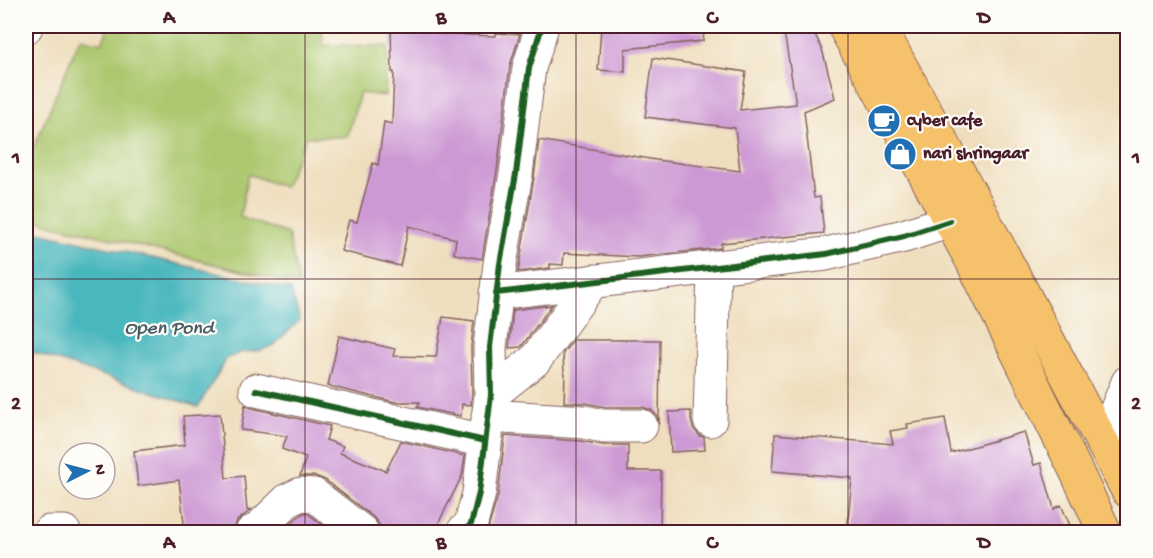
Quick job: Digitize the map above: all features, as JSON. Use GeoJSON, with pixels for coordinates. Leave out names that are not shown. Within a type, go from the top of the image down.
{"type":"FeatureCollection","features":[{"type":"Feature","properties":{"kind":"main road"},"geometry":{"type":"LineString","coordinates":[[844,26],[972,261],[1105,532]]}},
{"type":"Feature","properties":{"kind":"main road"},"geometry":{"type":"LineString","coordinates":[[879,26],[1128,490]]}},
{"type":"Feature","properties":{"kind":"street"},"geometry":{"type":"LineString","coordinates":[[463,532],[471,524],[479,493],[488,417],[489,347],[496,293],[516,174],[529,68],[542,26]]}},
{"type":"Feature","properties":{"kind":"street"},"geometry":{"type":"LineString","coordinates":[[496,293],[826,254],[904,236],[950,221]]}},
{"type":"Feature","properties":{"kind":"street"},"geometry":{"type":"LineString","coordinates":[[710,420],[714,267]]}},
{"type":"Feature","properties":{"kind":"street"},"geometry":{"type":"LineString","coordinates":[[488,417],[536,360],[593,281]]}},
{"type":"Feature","properties":{"kind":"street"},"geometry":{"type":"LineString","coordinates":[[1103,443],[1128,382]]}},
{"type":"Feature","properties":{"kind":"street"},"geometry":{"type":"LineString","coordinates":[[256,390],[488,417],[584,422],[603,426],[641,426]]}},
{"type":"Feature","properties":{"kind":"street"},"geometry":{"type":"LineString","coordinates":[[252,532],[257,530],[288,500],[301,494],[314,495],[362,532]]}},
{"type":"Feature","properties":{"kind":"street"},"geometry":{"type":"LineString","coordinates":[[49,532],[64,532]]}},
{"type":"Feature","properties":{"kind":"green space"},"geometry":{"type":"Polygon","coordinates":[[[109,26],[322,26],[323,45],[388,46],[385,96],[360,93],[347,137],[306,137],[284,187],[248,174],[240,217],[288,234],[299,285],[26,218],[26,173],[33,149],[80,38],[102,43],[109,26]]]}},
{"type":"Feature","properties":{"kind":"water","name":"Open Pond"},"geometry":{"type":"Polygon","coordinates":[[[26,229],[291,290],[300,320],[274,345],[227,358],[198,407],[26,350],[26,229]]]}},
{"type":"Feature","properties":{"kind":"building"},"geometry":{"type":"Polygon","coordinates":[[[391,26],[441,26],[442,34],[496,36],[496,33],[520,34],[510,66],[497,171],[482,259],[454,254],[456,239],[409,226],[400,266],[341,251],[349,220],[357,222],[373,163],[378,165],[384,122],[392,124],[394,72],[392,72],[391,26]]]}},
{"type":"Feature","properties":{"kind":"building"},"geometry":{"type":"Polygon","coordinates":[[[601,26],[653,26],[704,32],[703,41],[625,49],[625,72],[598,70],[601,26]]]}},
{"type":"Feature","properties":{"kind":"building"},"geometry":{"type":"Polygon","coordinates":[[[783,26],[811,26],[822,49],[835,98],[804,111],[814,198],[820,197],[824,233],[721,243],[721,248],[638,257],[564,253],[563,265],[550,264],[550,268],[518,272],[539,140],[656,160],[740,171],[735,128],[645,117],[653,58],[746,72],[740,110],[796,104],[783,26]]]}},
{"type":"Feature","properties":{"kind":"building"},"geometry":{"type":"Polygon","coordinates":[[[552,305],[521,347],[509,348],[513,310],[552,305]]]}},
{"type":"Feature","properties":{"kind":"building"},"geometry":{"type":"Polygon","coordinates":[[[443,317],[474,321],[471,347],[471,405],[462,404],[461,416],[417,407],[420,402],[395,402],[328,386],[339,336],[395,349],[393,356],[436,357],[443,317]]]}},
{"type":"Feature","properties":{"kind":"building"},"geometry":{"type":"Polygon","coordinates":[[[573,340],[660,340],[659,424],[657,416],[651,410],[642,407],[605,407],[564,402],[563,353],[573,340]]]}},
{"type":"Feature","properties":{"kind":"building"},"geometry":{"type":"Polygon","coordinates":[[[245,405],[330,426],[326,440],[343,446],[340,453],[386,471],[401,441],[465,456],[462,476],[434,532],[380,532],[379,524],[373,517],[325,480],[315,476],[300,476],[306,458],[282,449],[287,436],[241,430],[245,405]]]}},
{"type":"Feature","properties":{"kind":"building"},"geometry":{"type":"Polygon","coordinates":[[[691,411],[693,428],[704,437],[705,450],[671,452],[669,412],[691,411]]]}},
{"type":"Feature","properties":{"kind":"building"},"geometry":{"type":"Polygon","coordinates":[[[220,414],[226,478],[244,476],[247,510],[252,509],[237,521],[234,532],[185,532],[179,480],[138,486],[134,451],[185,445],[183,416],[220,414]]]}},
{"type":"Feature","properties":{"kind":"building"},"geometry":{"type":"Polygon","coordinates":[[[945,418],[951,453],[1024,432],[1034,465],[1041,463],[1054,509],[1061,505],[1073,532],[1003,532],[1017,526],[989,532],[847,532],[852,478],[772,471],[775,434],[893,444],[890,431],[908,428],[907,424],[945,418]]]}},
{"type":"Feature","properties":{"kind":"building"},"geometry":{"type":"Polygon","coordinates":[[[505,436],[581,441],[603,445],[628,445],[628,471],[661,471],[660,532],[487,532],[498,495],[505,436]]]}},
{"type":"Feature","properties":{"kind":"building"},"geometry":{"type":"Polygon","coordinates":[[[307,513],[332,532],[281,532],[307,513]]]}},
{"type":"Feature","properties":{"kind":"cycle path"},"geometry":{"type":"LineString","coordinates":[[463,532],[471,524],[479,493],[491,395],[490,347],[500,264],[516,174],[529,68],[542,26]]}},
{"type":"Feature","properties":{"kind":"cycle path"},"geometry":{"type":"LineString","coordinates":[[496,293],[826,254],[904,236],[950,221]]}},
{"type":"Feature","properties":{"kind":"cycle path"},"geometry":{"type":"LineString","coordinates":[[256,390],[485,441]]}},
{"type":"Feature","properties":{"kind":"place","name":"cyber cafe"},"geometry":{"type":"Point","coordinates":[884,121]}},
{"type":"Feature","properties":{"kind":"place","name":"nari shringaar"},"geometry":{"type":"Point","coordinates":[900,154]}}]}
